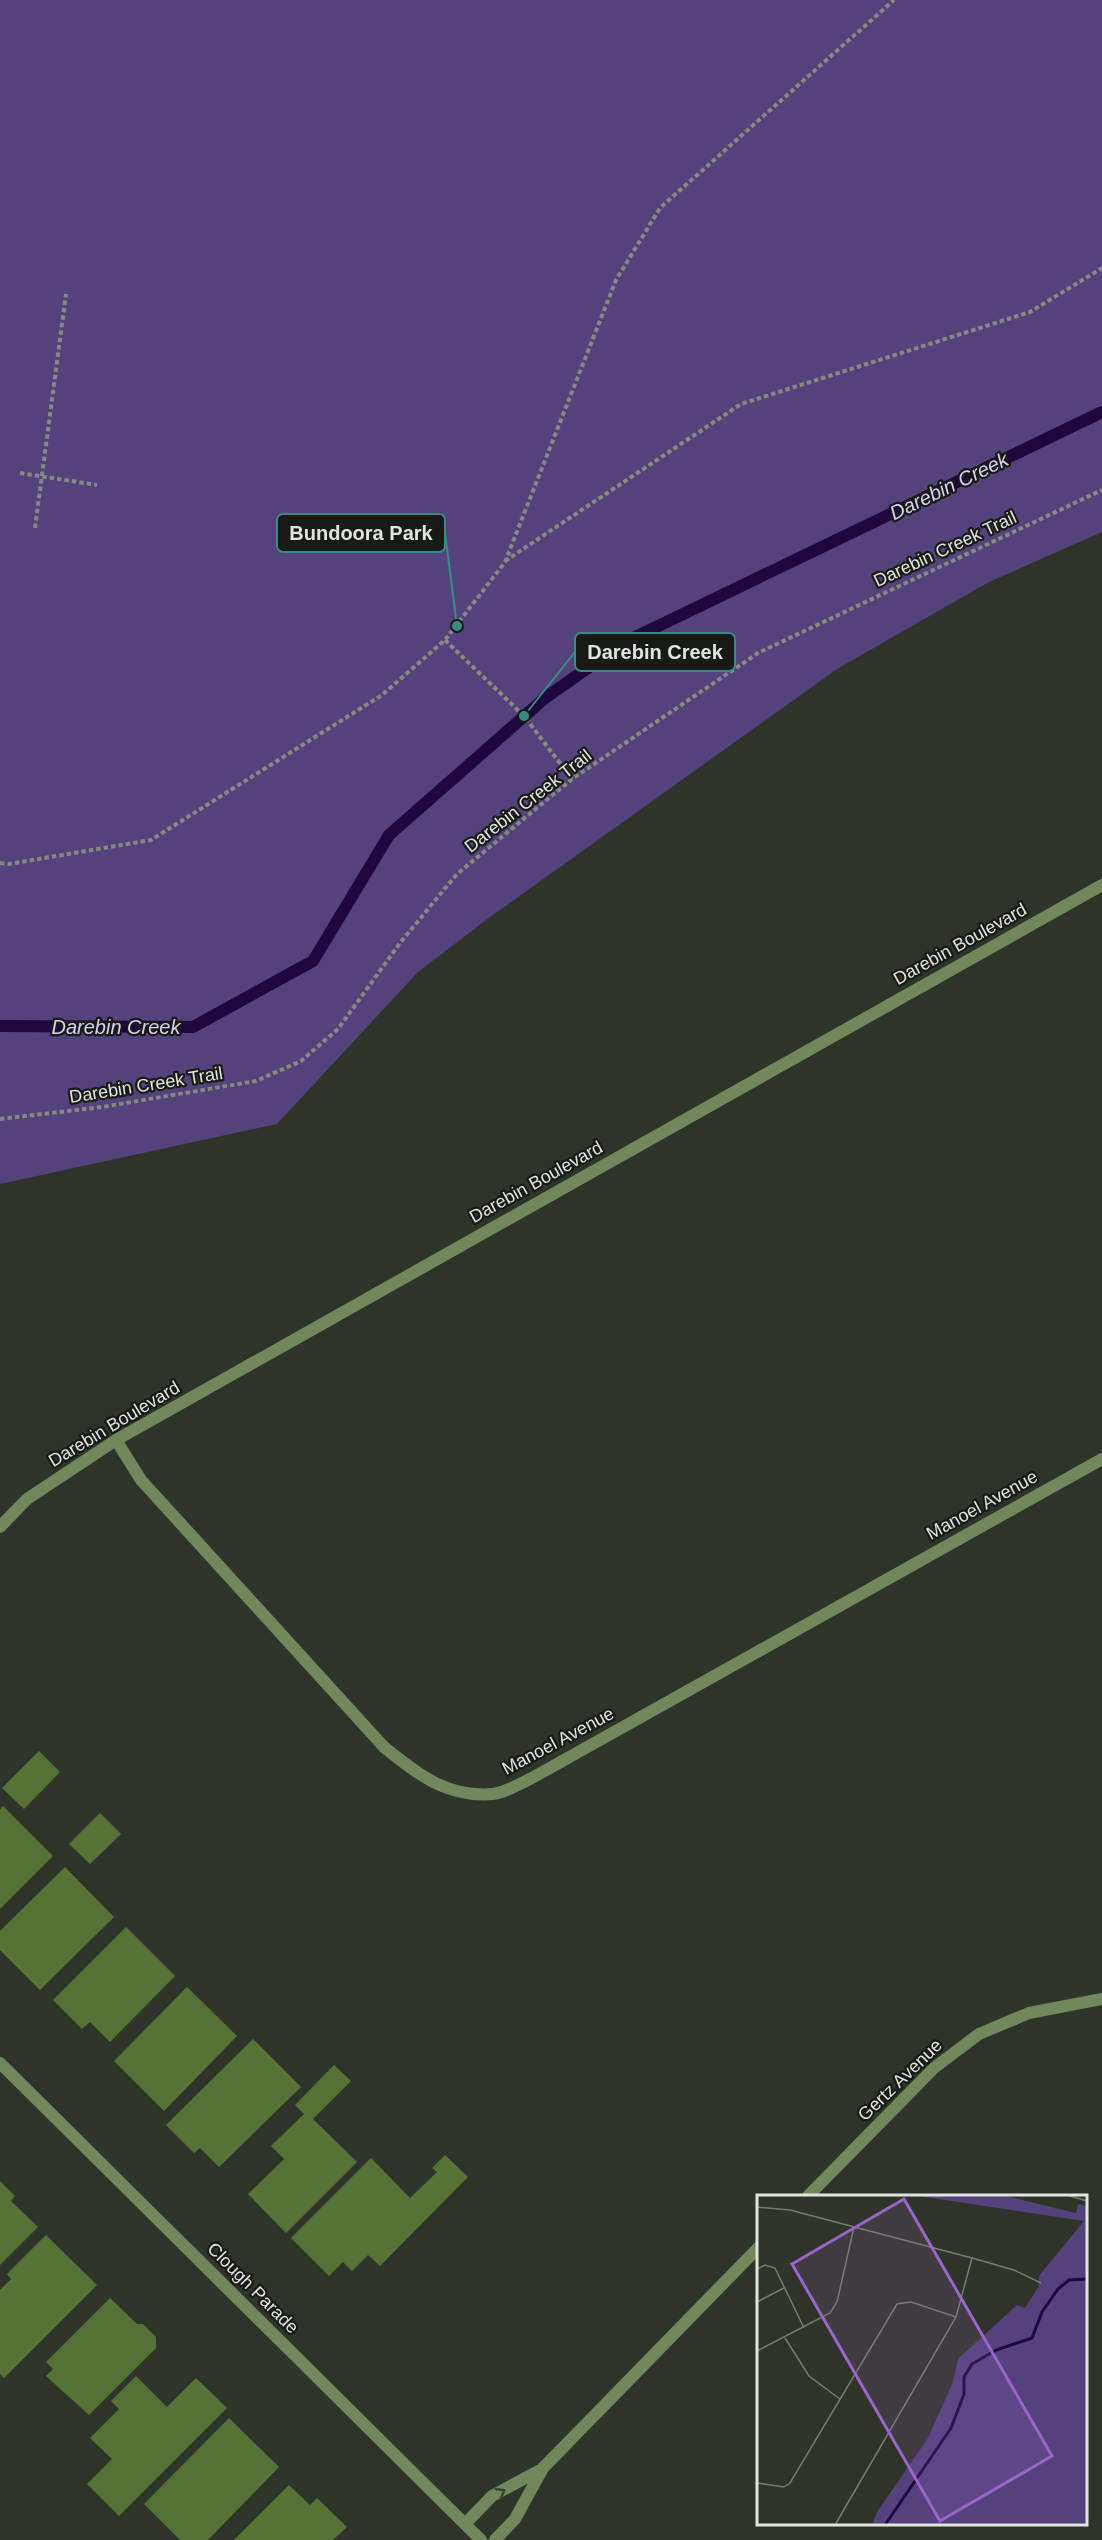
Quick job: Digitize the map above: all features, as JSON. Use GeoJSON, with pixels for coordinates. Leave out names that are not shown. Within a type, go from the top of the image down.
{"type":"FeatureCollection","features":[{"type":"Feature","properties":{"kind":"street","name":"Darebin Boulevard"},"geometry":{"type":"LineString","coordinates":[[0,1527],[27,1499],[116,1440],[1102,885]]}},
{"type":"Feature","properties":{"kind":"street","name":"Manoel Avenue"},"geometry":{"type":"LineString","coordinates":[[116,1440],[141,1480],[384,1747],[423,1779],[457,1792],[495,1794],[532,1778],[1102,1459]]}},
{"type":"Feature","properties":{"kind":"street","name":"Gertz Avenue"},"geometry":{"type":"LineString","coordinates":[[809,2195],[934,2068],[979,2034],[1029,2013],[1102,1999]]}},
{"type":"Feature","properties":{"kind":"street","name":"Clough Parade"},"geometry":{"type":"LineString","coordinates":[[0,2062],[481,2540]]}},
{"type":"Feature","properties":{"kind":"street"},"geometry":{"type":"LineString","coordinates":[[495,2540],[515,2519],[543,2468],[757,2250]]}},
{"type":"Feature","properties":{"kind":"street"},"geometry":{"type":"LineString","coordinates":[[465,2524],[492,2496],[543,2468]]}},
{"type":"Feature","properties":{"kind":"path"},"geometry":{"type":"LineString","coordinates":[[0,863],[9,864],[151,840],[382,695],[445,640],[505,562],[616,280],[660,207],[894,0]]}},
{"type":"Feature","properties":{"kind":"path"},"geometry":{"type":"LineString","coordinates":[[505,562],[741,404],[1030,312],[1102,268]]}},
{"type":"Feature","properties":{"kind":"path"},"geometry":{"type":"LineString","coordinates":[[35,528],[66,294]]}},
{"type":"Feature","properties":{"kind":"path"},"geometry":{"type":"LineString","coordinates":[[20,472],[97,485]]}},
{"type":"Feature","properties":{"kind":"path","name":"Darebin Creek Trail"},"geometry":{"type":"LineString","coordinates":[[0,1119],[102,1107],[256,1081],[301,1061],[338,1029],[400,943],[457,874],[572,779],[758,653],[1102,490]]}},
{"type":"Feature","properties":{"kind":"path"},"geometry":{"type":"LineString","coordinates":[[445,640],[524,716],[572,779]]}},
{"type":"Feature","properties":{"kind":"shaded area"},"geometry":{"type":"Polygon","coordinates":[[[0,0],[1102,0],[1102,532],[989,582],[837,669],[486,920],[418,972],[277,1124],[0,1184],[0,0]]]}},
{"type":"Feature","properties":{"kind":"building"},"geometry":{"type":"Polygon","coordinates":[[[39,1751],[60,1772],[24,1809],[2,1788],[39,1751]]]}},
{"type":"Feature","properties":{"kind":"building"},"geometry":{"type":"Polygon","coordinates":[[[3,1806],[53,1856],[0,1909],[0,1810],[3,1806]]]}},
{"type":"Feature","properties":{"kind":"building"},"geometry":{"type":"Polygon","coordinates":[[[100,1813],[121,1834],[90,1864],[69,1844],[100,1813]]]}},
{"type":"Feature","properties":{"kind":"building"},"geometry":{"type":"Polygon","coordinates":[[[65,1867],[114,1917],[40,1990],[0,1950],[0,1931],[65,1867]]]}},
{"type":"Feature","properties":{"kind":"building"},"geometry":{"type":"Polygon","coordinates":[[[126,1927],[175,1976],[110,2042],[90,2022],[82,2029],[53,2000],[126,1927]]]}},
{"type":"Feature","properties":{"kind":"building"},"geometry":{"type":"Polygon","coordinates":[[[187,1987],[237,2036],[164,2111],[114,2061],[187,1987]]]}},
{"type":"Feature","properties":{"kind":"building"},"geometry":{"type":"Polygon","coordinates":[[[253,2039],[301,2087],[219,2167],[200,2148],[194,2153],[166,2125],[253,2039]]]}},
{"type":"Feature","properties":{"kind":"building"},"geometry":{"type":"Polygon","coordinates":[[[334,2065],[351,2081],[313,2119],[357,2162],[286,2233],[248,2194],[284,2159],[271,2146],[304,2114],[295,2105],[334,2065]]]}},
{"type":"Feature","properties":{"kind":"building"},"geometry":{"type":"Polygon","coordinates":[[[445,2155],[468,2177],[380,2266],[368,2255],[352,2271],[343,2262],[329,2276],[291,2238],[371,2158],[410,2198],[437,2172],[432,2168],[445,2155]]]}},
{"type":"Feature","properties":{"kind":"building"},"geometry":{"type":"Polygon","coordinates":[[[0,2181],[15,2196],[11,2201],[38,2227],[0,2265],[0,2181]]]}},
{"type":"Feature","properties":{"kind":"building"},"geometry":{"type":"Polygon","coordinates":[[[46,2235],[97,2285],[4,2378],[0,2374],[0,2290],[11,2279],[7,2274],[46,2235]]]}},
{"type":"Feature","properties":{"kind":"building"},"geometry":{"type":"Polygon","coordinates":[[[110,2298],[137,2324],[143,2324],[156,2337],[156,2348],[89,2415],[46,2376],[53,2369],[46,2362],[110,2298]]]}},
{"type":"Feature","properties":{"kind":"building"},"geometry":{"type":"Polygon","coordinates":[[[136,2376],[167,2407],[196,2378],[227,2408],[119,2516],[87,2484],[112,2459],[90,2438],[119,2409],[111,2401],[136,2376]]]}},
{"type":"Feature","properties":{"kind":"building"},"geometry":{"type":"Polygon","coordinates":[[[229,2418],[279,2467],[208,2540],[180,2540],[144,2504],[229,2418]]]}},
{"type":"Feature","properties":{"kind":"building"},"geometry":{"type":"Polygon","coordinates":[[[289,2485],[310,2505],[317,2498],[347,2527],[333,2540],[234,2540],[289,2485]]]}},
{"type":"Feature","properties":{"kind":"waterway","name":"Darebin Creek"},"geometry":{"type":"LineString","coordinates":[[0,1026],[193,1027],[313,961],[389,835],[545,698],[625,642],[1102,412]]}},
{"type":"Feature","properties":{"kind":"place","name":"Bundoora Park"},"geometry":{"type":"Point","coordinates":[457,626]}},
{"type":"Feature","properties":{"kind":"place","name":"Darebin Creek"},"geometry":{"type":"Point","coordinates":[524,716]}}]}
